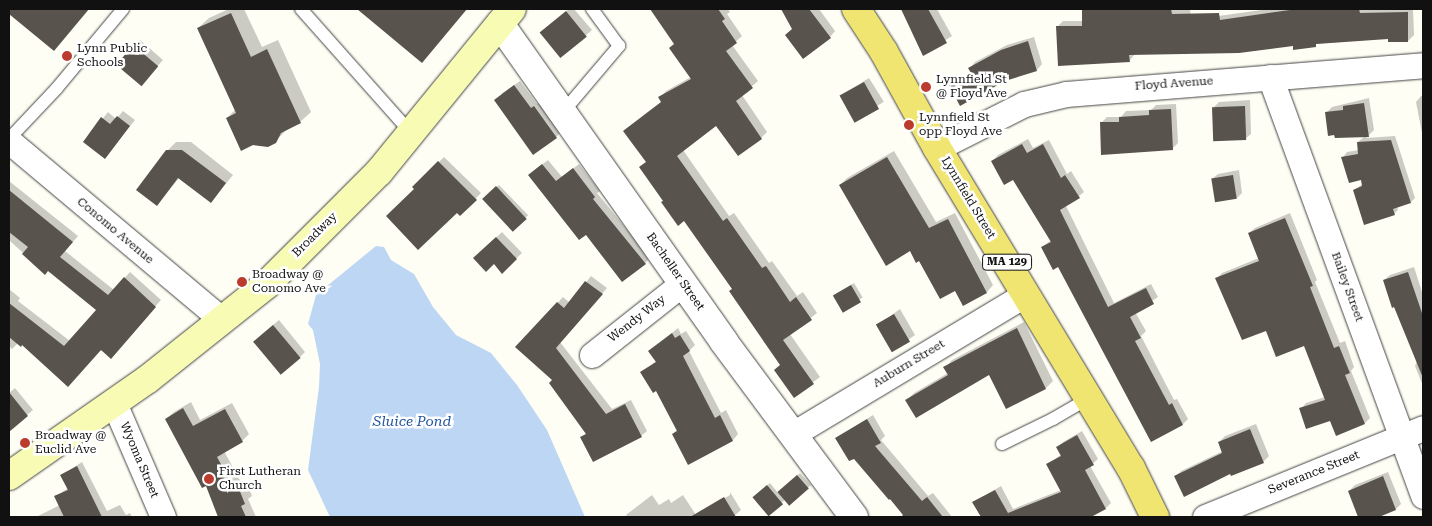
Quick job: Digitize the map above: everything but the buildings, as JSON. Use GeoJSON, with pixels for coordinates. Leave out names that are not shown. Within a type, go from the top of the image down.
{"type":"FeatureCollection","features":[{"type":"Feature","properties":{"kind":"main road","name":"Lynnfield Street"},"geometry":{"type":"LineString","coordinates":[[856,9],[884,52],[937,148],[1131,468],[1155,517]]}},
{"type":"Feature","properties":{"kind":"main road","name":"Broadway"},"geometry":{"type":"LineString","coordinates":[[9,476],[148,379],[266,285],[379,172],[506,16]]}},
{"type":"Feature","properties":{"kind":"street","name":"Bacheller Street"},"geometry":{"type":"LineString","coordinates":[[506,16],[563,112],[683,283],[854,517]]}},
{"type":"Feature","properties":{"kind":"street","name":"Floyd Avenue"},"geometry":{"type":"LineString","coordinates":[[937,148],[1024,104],[1044,98],[1101,90],[1423,65]]}},
{"type":"Feature","properties":{"kind":"street","name":"Bailey Street"},"geometry":{"type":"LineString","coordinates":[[1270,77],[1412,432],[1423,496]]}},
{"type":"Feature","properties":{"kind":"street","name":"Conomo Avenue"},"geometry":{"type":"LineString","coordinates":[[9,140],[222,320]]}},
{"type":"Feature","properties":{"kind":"street","name":"Wendy Way"},"geometry":{"type":"LineString","coordinates":[[592,355],[683,283]]}},
{"type":"Feature","properties":{"kind":"street","name":"Auburn Street"},"geometry":{"type":"LineString","coordinates":[[793,434],[1026,294]]}},
{"type":"Feature","properties":{"kind":"street","name":"Wyoma Street"},"geometry":{"type":"LineString","coordinates":[[114,403],[163,517]]}},
{"type":"Feature","properties":{"kind":"street","name":"Severance Street"},"geometry":{"type":"LineString","coordinates":[[1205,517],[1412,432]]}},
{"type":"Feature","properties":{"kind":"lane"},"geometry":{"type":"LineString","coordinates":[[9,140],[123,9]]}},
{"type":"Feature","properties":{"kind":"lane"},"geometry":{"type":"LineString","coordinates":[[302,9],[411,132]]}},
{"type":"Feature","properties":{"kind":"lane"},"geometry":{"type":"LineString","coordinates":[[563,112],[618,46],[592,9]]}},
{"type":"Feature","properties":{"kind":"lane"},"geometry":{"type":"LineString","coordinates":[[1002,444],[1053,420],[1089,398]]}},
{"type":"Feature","properties":{"kind":"water","name":"Sluice Pond"},"geometry":{"type":"Polygon","coordinates":[[[376,246],[384,247],[391,260],[414,274],[433,307],[456,335],[491,353],[517,385],[547,430],[585,517],[330,517],[308,470],[319,387],[320,364],[313,330],[308,324],[316,295],[376,246]]]}},
{"type":"Feature","properties":{"kind":"place","name":"Lynn Public Schools"},"geometry":{"type":"Point","coordinates":[67,56]}},
{"type":"Feature","properties":{"kind":"place","name":"Lynnfield St @ Floyd Ave"},"geometry":{"type":"Point","coordinates":[926,87]}},
{"type":"Feature","properties":{"kind":"place","name":"Lynnfield St opp Floyd Ave"},"geometry":{"type":"Point","coordinates":[909,125]}},
{"type":"Feature","properties":{"kind":"place","name":"Broadway @ Conomo Ave"},"geometry":{"type":"Point","coordinates":[242,282]}},
{"type":"Feature","properties":{"kind":"place","name":"Broadway @ Euclid Ave"},"geometry":{"type":"Point","coordinates":[25,443]}},
{"type":"Feature","properties":{"kind":"place","name":"First Lutheran Church"},"geometry":{"type":"Point","coordinates":[209,479]}}]}
